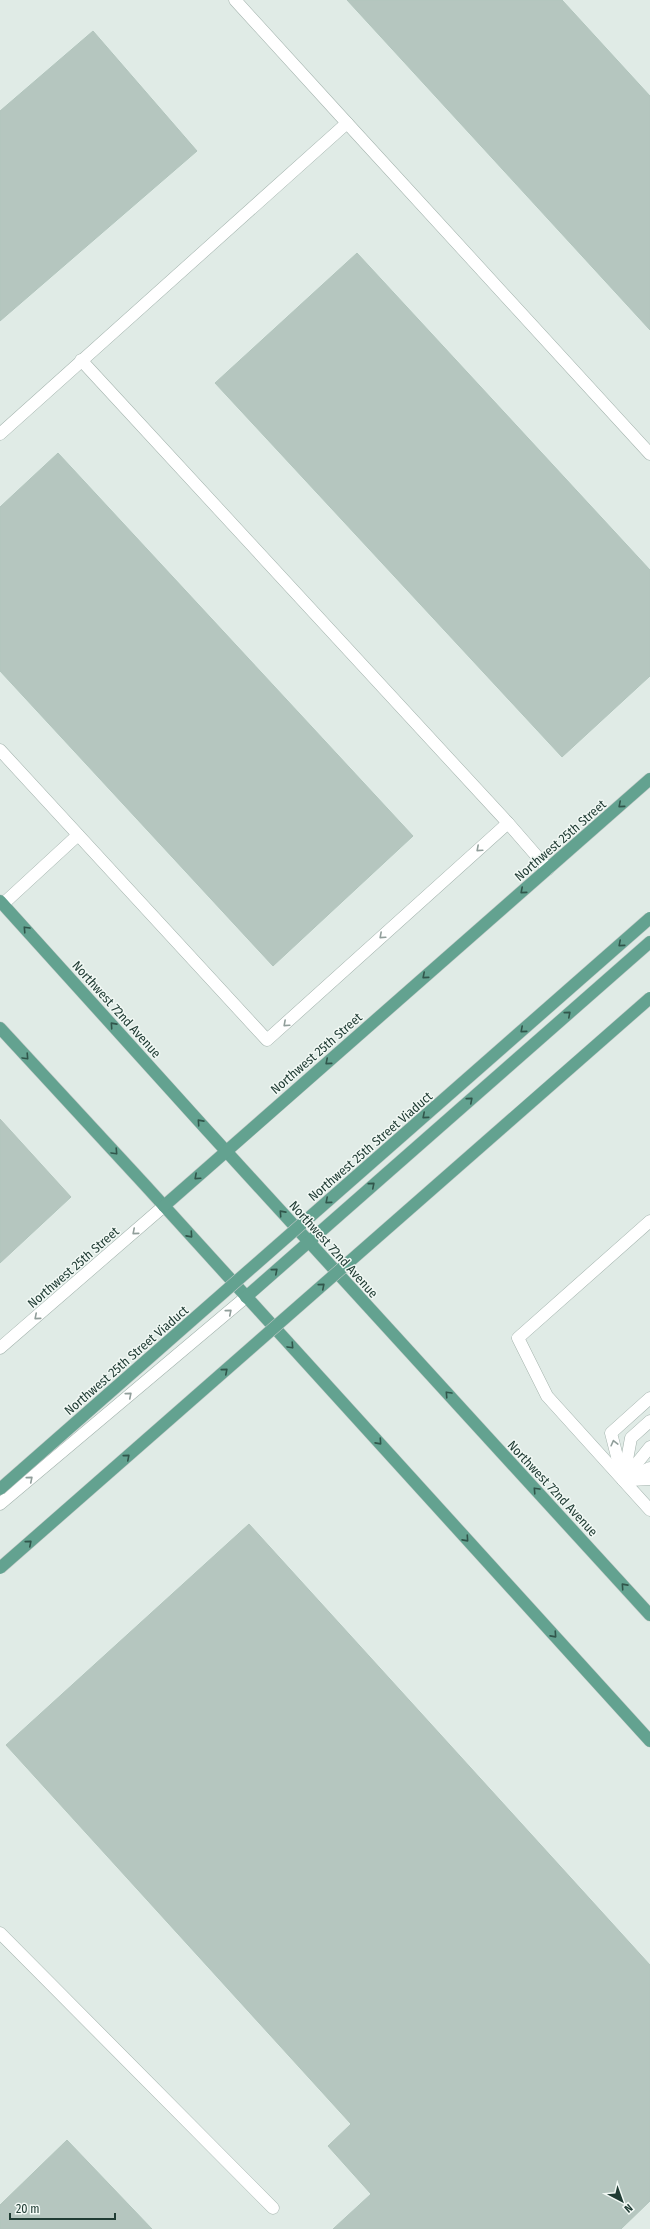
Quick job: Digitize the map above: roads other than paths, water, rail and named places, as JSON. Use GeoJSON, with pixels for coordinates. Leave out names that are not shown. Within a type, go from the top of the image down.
{"type":"FeatureCollection","features":[{"type":"Feature","properties":{"kind":"main road","name":"Northwest 25th Street"},"geometry":{"type":"LineString","coordinates":[[164,1206],[650,779]]}},
{"type":"Feature","properties":{"kind":"main road","name":"Northwest 72nd Avenue"},"geometry":{"type":"LineString","coordinates":[[2,902],[308,1242],[650,1615]]}},
{"type":"Feature","properties":{"kind":"main road","name":"Northwest 25th Street Viaduct"},"geometry":{"type":"LineString","coordinates":[[0,1489],[650,918]]}},
{"type":"Feature","properties":{"kind":"main road"},"geometry":{"type":"LineString","coordinates":[[246,1297],[650,942]]}},
{"type":"Feature","properties":{"kind":"main road"},"geometry":{"type":"LineString","coordinates":[[0,1568],[650,998]]}},
{"type":"Feature","properties":{"kind":"main road"},"geometry":{"type":"LineString","coordinates":[[0,1028],[164,1206],[650,1741]]}},
{"type":"Feature","properties":{"kind":"street"},"geometry":{"type":"LineString","coordinates":[[235,0],[650,454]]}},
{"type":"Feature","properties":{"kind":"street"},"geometry":{"type":"LineString","coordinates":[[0,434],[347,123]]}},
{"type":"Feature","properties":{"kind":"street"},"geometry":{"type":"LineString","coordinates":[[81,360],[508,823],[548,869]]}},
{"type":"Feature","properties":{"kind":"street"},"geometry":{"type":"LineString","coordinates":[[0,750],[267,1040],[508,823]]}},
{"type":"Feature","properties":{"kind":"street"},"geometry":{"type":"LineString","coordinates":[[2,902],[78,835]]}},
{"type":"Feature","properties":{"kind":"street","name":"Northwest 25th Street"},"geometry":{"type":"LineString","coordinates":[[0,1348],[164,1206]]}},
{"type":"Feature","properties":{"kind":"street"},"geometry":{"type":"LineString","coordinates":[[650,1221],[518,1338],[546,1396],[650,1510]]}},
{"type":"Feature","properties":{"kind":"street"},"geometry":{"type":"LineString","coordinates":[[0,1504],[246,1297]]}},
{"type":"Feature","properties":{"kind":"street"},"geometry":{"type":"LineString","coordinates":[[624,1481],[611,1433],[650,1398]]}},
{"type":"Feature","properties":{"kind":"street"},"geometry":{"type":"LineString","coordinates":[[624,1481],[631,1438],[650,1421]]}},
{"type":"Feature","properties":{"kind":"street"},"geometry":{"type":"LineString","coordinates":[[624,1481],[650,1447]]}},
{"type":"Feature","properties":{"kind":"street"},"geometry":{"type":"LineString","coordinates":[[624,1481],[650,1468]]}},
{"type":"Feature","properties":{"kind":"street"},"geometry":{"type":"LineString","coordinates":[[624,1481],[650,1479]]}},
{"type":"Feature","properties":{"kind":"street"},"geometry":{"type":"LineString","coordinates":[[0,1933],[273,2208]]}}]}
